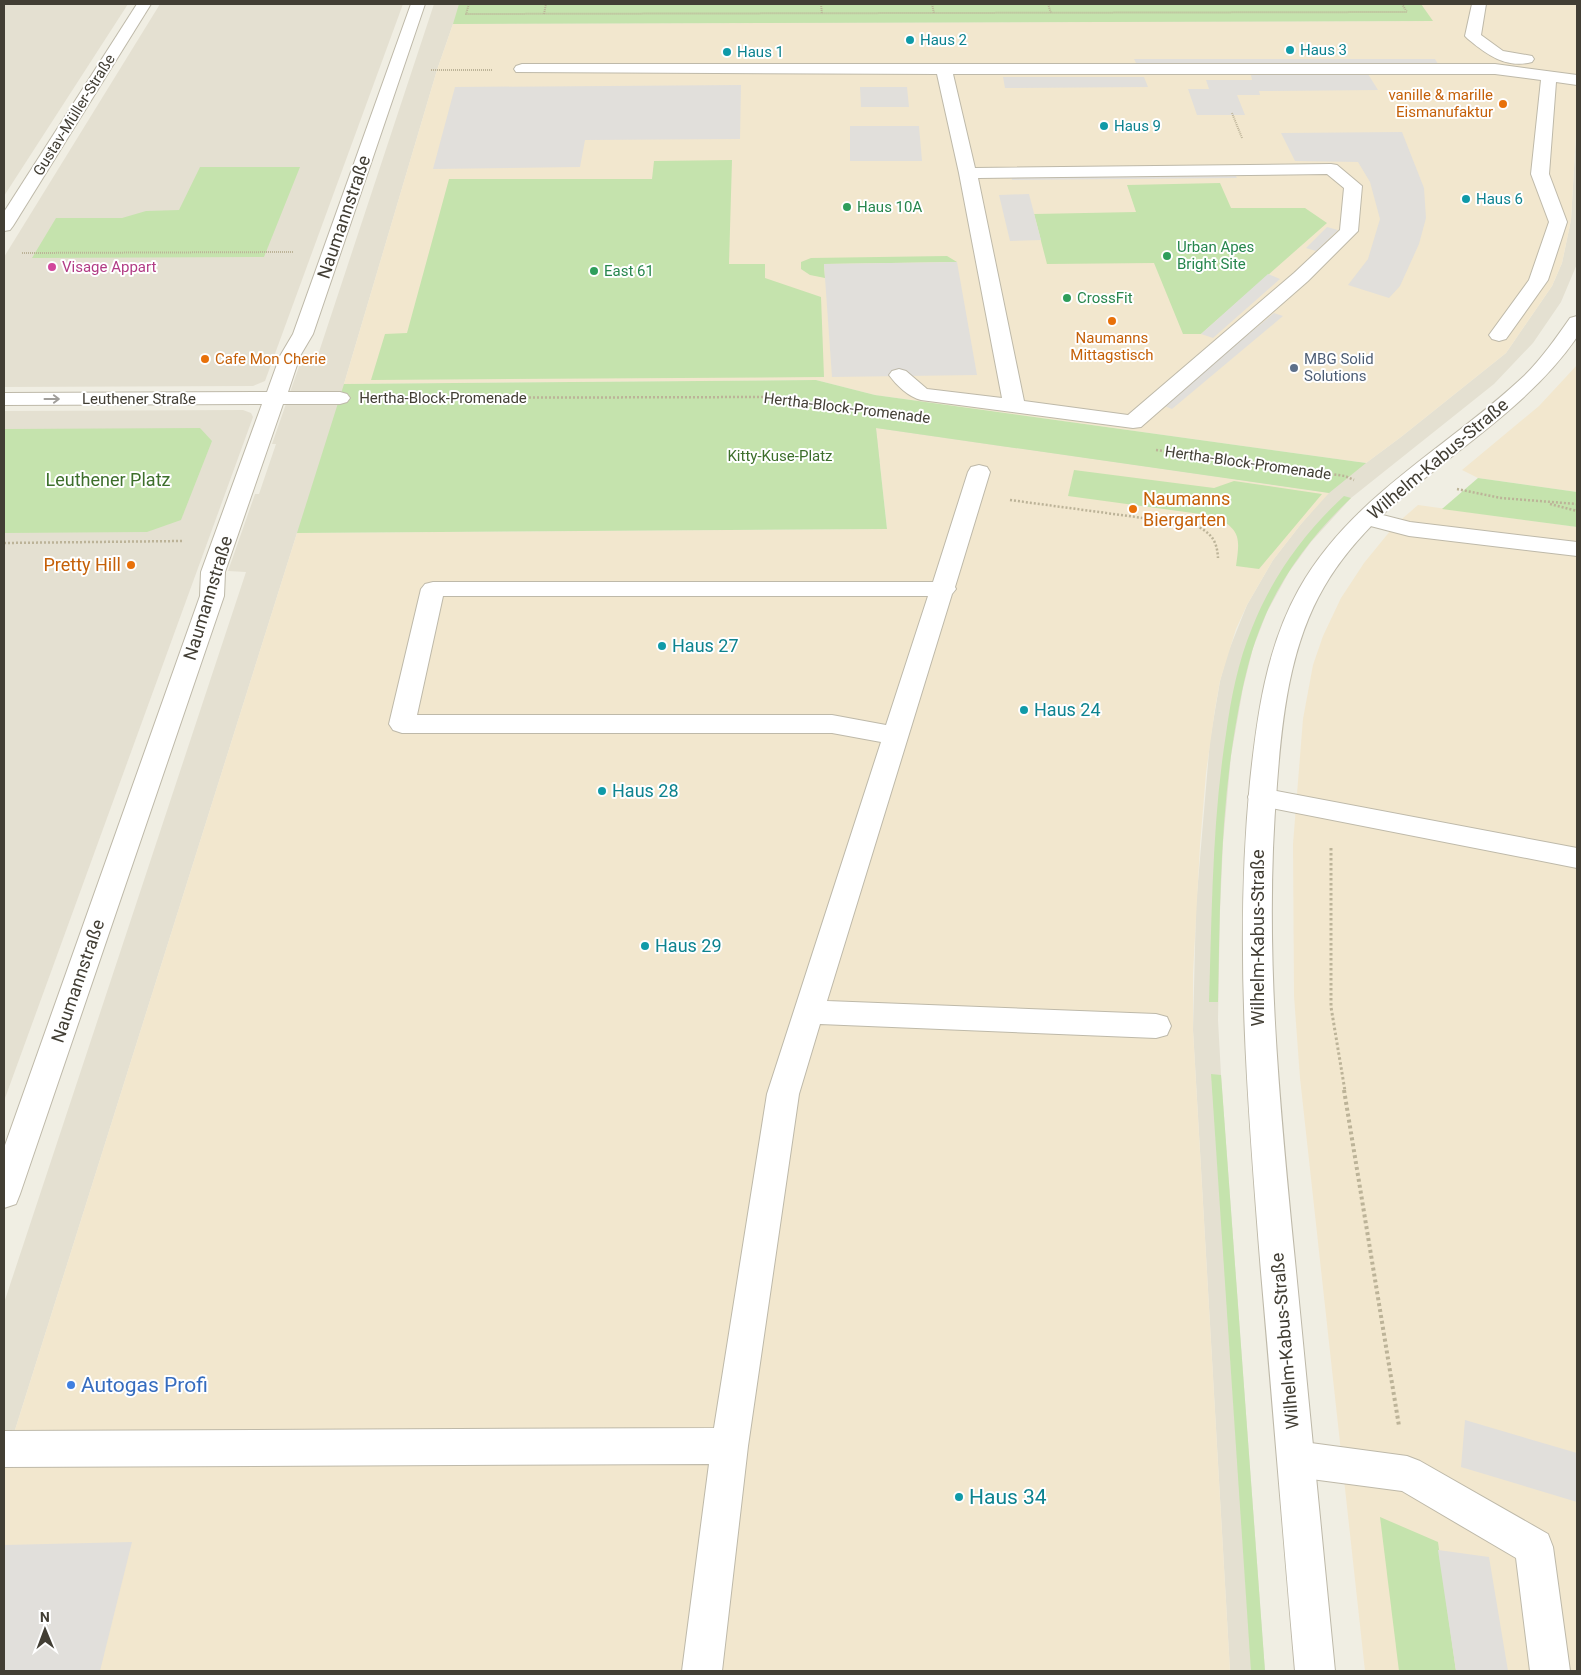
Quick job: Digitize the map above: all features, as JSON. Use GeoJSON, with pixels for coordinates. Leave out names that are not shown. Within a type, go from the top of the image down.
{"type":"FeatureCollection","features":[{"type":"Feature","properties":{"kind":"street","name":"Gustav-Müller-Straße"},"geometry":{"type":"LineString","coordinates":[[4,226],[144,4]]}},
{"type":"Feature","properties":{"kind":"street","name":"Naumannstraße"},"geometry":{"type":"LineString","coordinates":[[4,1194],[212,596],[213,572],[290,356],[302,334],[418,4]]}},
{"type":"Feature","properties":{"kind":"street"},"geometry":{"type":"LineString","coordinates":[[1479,4],[1473,36],[1498,55],[1577,67]]}},
{"type":"Feature","properties":{"kind":"street"},"geometry":{"type":"LineString","coordinates":[[611,86],[613,69]]}},
{"type":"Feature","properties":{"kind":"street"},"geometry":{"type":"LineString","coordinates":[[944,69],[968,172],[1014,406]]}},
{"type":"Feature","properties":{"kind":"street"},"geometry":{"type":"LineString","coordinates":[[522,70],[1495,69],[1577,80]]}},
{"type":"Feature","properties":{"kind":"street"},"geometry":{"type":"LineString","coordinates":[[1499,335],[1538,280],[1558,222],[1540,174],[1549,76]]}},
{"type":"Feature","properties":{"kind":"street"},"geometry":{"type":"LineString","coordinates":[[900,375],[921,394],[1133,422],[1301,277],[1349,231],[1353,186],[1331,169],[968,172]]}},
{"type":"Feature","properties":{"kind":"street","name":"Wilhelm-Kabus-Straße"},"geometry":{"type":"LineString","coordinates":[[1315,1671],[1259,1054],[1255,914],[1261,797],[1271,708],[1278,672],[1289,637],[1309,594],[1329,561],[1367,518],[1404,484],[1514,396],[1556,353],[1577,322]]}},
{"type":"Feature","properties":{"kind":"street","name":"Hertha-Block-Promenade"},"geometry":{"type":"LineString","coordinates":[[275,398],[340,398]]}},
{"type":"Feature","properties":{"kind":"street","name":"Leuthener Straße"},"geometry":{"type":"LineString","coordinates":[[4,399],[275,398]]}},
{"type":"Feature","properties":{"kind":"street"},"geometry":{"type":"LineString","coordinates":[[702,1671],[730,1446],[783,1094],[976,483]]}},
{"type":"Feature","properties":{"kind":"street"},"geometry":{"type":"LineString","coordinates":[[1367,518],[1409,529],[1577,549]]}},
{"type":"Feature","properties":{"kind":"street"},"geometry":{"type":"LineString","coordinates":[[897,736],[832,724],[402,724],[433,588],[944,589]]}},
{"type":"Feature","properties":{"kind":"street"},"geometry":{"type":"LineString","coordinates":[[1261,797],[1577,858]]}},
{"type":"Feature","properties":{"kind":"street"},"geometry":{"type":"LineString","coordinates":[[809,1012],[1156,1026]]}},
{"type":"Feature","properties":{"kind":"street"},"geometry":{"type":"LineString","coordinates":[[4,1449],[730,1446]]}},
{"type":"Feature","properties":{"kind":"street"},"geometry":{"type":"LineString","coordinates":[[1296,1459],[1407,1474],[1534,1547],[1550,1671]]}},
{"type":"Feature","properties":{"kind":"path"},"geometry":{"type":"LineString","coordinates":[[469,4],[466,14],[1407,12],[1402,4]]}},
{"type":"Feature","properties":{"kind":"path"},"geometry":{"type":"LineString","coordinates":[[544,14],[546,4]]}},
{"type":"Feature","properties":{"kind":"path"},"geometry":{"type":"LineString","coordinates":[[821,4],[822,14]]}},
{"type":"Feature","properties":{"kind":"path"},"geometry":{"type":"LineString","coordinates":[[932,4],[934,13]]}},
{"type":"Feature","properties":{"kind":"path"},"geometry":{"type":"LineString","coordinates":[[1048,4],[1051,13]]}},
{"type":"Feature","properties":{"kind":"path"},"geometry":{"type":"LineString","coordinates":[[424,70],[522,70]]}},
{"type":"Feature","properties":{"kind":"path"},"geometry":{"type":"LineString","coordinates":[[21,253],[300,252]]}},
{"type":"Feature","properties":{"kind":"path","name":"Hertha-Block-Promenade"},"geometry":{"type":"LineString","coordinates":[[340,398],[770,397],[885,413]]}},
{"type":"Feature","properties":{"kind":"path","name":"Hertha-Block-Promenade"},"geometry":{"type":"LineString","coordinates":[[1147,449],[1345,476],[1355,481]]}},
{"type":"Feature","properties":{"kind":"path"},"geometry":{"type":"LineString","coordinates":[[976,483],[1195,525],[1210,533],[1218,543],[1218,558]]}},
{"type":"Feature","properties":{"kind":"path"},"geometry":{"type":"LineString","coordinates":[[1455,488],[1471,493],[1542,502],[1577,504]]}},
{"type":"Feature","properties":{"kind":"path"},"geometry":{"type":"LineString","coordinates":[[1542,502],[1577,511]]}},
{"type":"Feature","properties":{"kind":"path"},"geometry":{"type":"LineString","coordinates":[[4,543],[191,541]]}},
{"type":"Feature","properties":{"kind":"path"},"geometry":{"type":"LineString","coordinates":[[1331,810],[1331,1007],[1407,1474]]}},
{"type":"Feature","properties":{"kind":"shaded area"},"geometry":{"type":"Polygon","coordinates":[[[4,4],[128,4],[4,196],[4,4]]]}},
{"type":"Feature","properties":{"kind":"shaded area"},"geometry":{"type":"Polygon","coordinates":[[[160,4],[403,4],[265,381],[253,386],[4,387],[4,257],[160,4]]]}},
{"type":"Feature","properties":{"kind":"shaded area"},"geometry":{"type":"Polygon","coordinates":[[[434,4],[1421,4],[1433,21],[453,24],[437,70],[344,384],[1366,463],[1506,353],[1552,286],[1562,263],[1571,220],[1577,117],[1577,264],[1561,302],[1533,343],[1494,384],[1351,498],[1311,542],[1289,572],[1267,612],[1253,648],[1243,688],[1231,756],[1223,843],[1218,1020],[1265,1671],[1230,1671],[1193,1030],[1196,906],[1210,740],[1220,681],[1227,655],[1247,605],[1273,560],[1328,493],[1005,447],[297,533],[4,1465],[4,1303],[246,572],[228,571],[255,494],[259,494],[276,444],[272,444],[303,355],[318,355],[434,4]]]}},
{"type":"Feature","properties":{"kind":"shaded area"},"geometry":{"type":"Polygon","coordinates":[[[1421,4],[1577,4],[1577,117],[1571,220],[1562,263],[1552,286],[1506,353],[1366,463],[875,395],[816,380],[344,384],[437,70],[453,24],[1432,21],[1421,4]]]}},
{"type":"Feature","properties":{"kind":"shaded area"},"geometry":{"type":"Polygon","coordinates":[[[1134,59],[1435,59],[1438,64],[1137,65],[1134,59]]]}},
{"type":"Feature","properties":{"kind":"shaded area"},"geometry":{"type":"Polygon","coordinates":[[[1368,74],[1378,90],[1259,91],[1260,95],[1237,95],[1245,115],[1197,115],[1188,89],[1209,89],[1206,80],[1252,80],[1251,75],[1368,74]]]}},
{"type":"Feature","properties":{"kind":"shaded area"},"geometry":{"type":"Polygon","coordinates":[[[1003,77],[1144,77],[1148,87],[1005,88],[1003,77]]]}},
{"type":"Feature","properties":{"kind":"shaded area"},"geometry":{"type":"Polygon","coordinates":[[[741,85],[740,139],[585,140],[580,167],[433,169],[455,87],[741,85]]]}},
{"type":"Feature","properties":{"kind":"shaded area"},"geometry":{"type":"Polygon","coordinates":[[[860,87],[907,87],[909,107],[861,107],[860,87]]]}},
{"type":"Feature","properties":{"kind":"shaded area"},"geometry":{"type":"Polygon","coordinates":[[[850,126],[919,126],[922,161],[850,161],[850,126]]]}},
{"type":"Feature","properties":{"kind":"shaded area"},"geometry":{"type":"Polygon","coordinates":[[[1402,132],[1424,188],[1426,218],[1419,244],[1400,286],[1389,298],[1348,285],[1368,259],[1380,219],[1370,182],[1358,162],[1295,161],[1281,133],[1402,132]]]}},
{"type":"Feature","properties":{"kind":"shaded area"},"geometry":{"type":"Polygon","coordinates":[[[1234,173],[1237,178],[1012,180],[1011,174],[1234,173]]]}},
{"type":"Feature","properties":{"kind":"shaded area"},"geometry":{"type":"Polygon","coordinates":[[[1029,194],[1041,240],[1010,241],[999,195],[1029,194]]]}},
{"type":"Feature","properties":{"kind":"shaded area"},"geometry":{"type":"Polygon","coordinates":[[[1327,227],[1338,230],[1316,251],[1306,248],[1327,227]]]}},
{"type":"Feature","properties":{"kind":"shaded area"},"geometry":{"type":"Polygon","coordinates":[[[957,262],[977,375],[832,377],[824,264],[957,262]]]}},
{"type":"Feature","properties":{"kind":"shaded area"},"geometry":{"type":"Polygon","coordinates":[[[1268,274],[1280,279],[1213,338],[1201,334],[1268,274]]]}},
{"type":"Feature","properties":{"kind":"shaded area"},"geometry":{"type":"Polygon","coordinates":[[[1274,313],[1283,316],[1172,409],[1162,405],[1274,313]]]}},
{"type":"Feature","properties":{"kind":"shaded area"},"geometry":{"type":"Polygon","coordinates":[[[1577,365],[1577,492],[1478,478],[1462,470],[1539,406],[1577,365]]]}},
{"type":"Feature","properties":{"kind":"shaded area"},"geometry":{"type":"Polygon","coordinates":[[[243,410],[251,413],[253,417],[4,1101],[4,411],[243,410]]]}},
{"type":"Feature","properties":{"kind":"shaded area"},"geometry":{"type":"Polygon","coordinates":[[[876,428],[1329,493],[1301,524],[1273,560],[1247,605],[1236,629],[1220,681],[1206,773],[1193,973],[1193,1030],[1230,1671],[4,1671],[4,1465],[297,533],[887,529],[876,428]]]}},
{"type":"Feature","properties":{"kind":"shaded area"},"geometry":{"type":"Polygon","coordinates":[[[1418,505],[1577,527],[1577,1671],[1365,1671],[1300,1078],[1294,996],[1293,844],[1303,719],[1313,665],[1323,636],[1341,598],[1364,563],[1395,525],[1418,505]]]}},
{"type":"Feature","properties":{"kind":"shaded area"},"geometry":{"type":"Polygon","coordinates":[[[1465,1420],[1577,1453],[1577,1502],[1461,1467],[1465,1420]]]}},
{"type":"Feature","properties":{"kind":"shaded area"},"geometry":{"type":"Polygon","coordinates":[[[132,1542],[100,1671],[4,1671],[4,1545],[132,1542]]]}},
{"type":"Feature","properties":{"kind":"shaded area"},"geometry":{"type":"Polygon","coordinates":[[[1438,1550],[1489,1557],[1508,1671],[1456,1671],[1438,1550]]]}},
{"type":"Feature","properties":{"kind":"green space"},"geometry":{"type":"Polygon","coordinates":[[[459,4],[1421,4],[1433,21],[453,24],[459,4]]]}},
{"type":"Feature","properties":{"kind":"green space","name":"East 61"},"geometry":{"type":"Polygon","coordinates":[[[732,160],[729,264],[765,264],[765,278],[821,297],[824,377],[371,380],[385,334],[407,333],[449,179],[652,179],[654,161],[732,160]]]}},
{"type":"Feature","properties":{"kind":"green space"},"geometry":{"type":"Polygon","coordinates":[[[200,167],[300,167],[264,257],[32,258],[56,218],[122,218],[146,211],[179,210],[200,167]]]}},
{"type":"Feature","properties":{"kind":"green space","name":"Urban Apes Bright Site"},"geometry":{"type":"Polygon","coordinates":[[[1220,183],[1231,208],[1305,208],[1327,223],[1201,334],[1183,334],[1154,263],[1047,264],[1034,214],[1136,212],[1127,185],[1220,183]]]}},
{"type":"Feature","properties":{"kind":"green space"},"geometry":{"type":"Polygon","coordinates":[[[947,256],[957,262],[824,264],[825,278],[810,275],[801,269],[801,262],[811,258],[947,256]]]}},
{"type":"Feature","properties":{"kind":"green space","name":"Kitty-Kuse-Platz"},"geometry":{"type":"Polygon","coordinates":[[[816,380],[875,395],[1366,463],[1329,493],[876,428],[887,529],[297,533],[344,384],[816,380]]]}},
{"type":"Feature","properties":{"kind":"green space","name":"Leuthener Platz"},"geometry":{"type":"Polygon","coordinates":[[[200,428],[212,441],[181,520],[147,532],[4,533],[4,429],[200,428]]]}},
{"type":"Feature","properties":{"kind":"green space"},"geometry":{"type":"Polygon","coordinates":[[[1074,470],[1214,488],[1234,481],[1322,494],[1259,569],[1236,566],[1237,536],[1230,526],[1215,516],[1068,496],[1074,470]]]}},
{"type":"Feature","properties":{"kind":"green space"},"geometry":{"type":"Polygon","coordinates":[[[1478,478],[1577,492],[1577,527],[1442,509],[1478,478]]]}},
{"type":"Feature","properties":{"kind":"green space"},"geometry":{"type":"Polygon","coordinates":[[[1344,496],[1351,498],[1309,543],[1276,594],[1259,631],[1249,661],[1232,748],[1224,820],[1218,1002],[1209,1002],[1213,868],[1218,800],[1228,721],[1239,667],[1260,609],[1279,574],[1316,525],[1344,496]]]}},
{"type":"Feature","properties":{"kind":"green space"},"geometry":{"type":"Polygon","coordinates":[[[1211,1074],[1221,1075],[1265,1671],[1251,1671],[1211,1074]]]}},
{"type":"Feature","properties":{"kind":"green space"},"geometry":{"type":"Polygon","coordinates":[[[1380,1517],[1438,1542],[1456,1671],[1399,1671],[1380,1517]]]}},
{"type":"Feature","properties":{"kind":"place","name":"Haus 2"},"geometry":{"type":"Point","coordinates":[910,40]}},
{"type":"Feature","properties":{"kind":"place","name":"Haus 3"},"geometry":{"type":"Point","coordinates":[1290,50]}},
{"type":"Feature","properties":{"kind":"place","name":"Haus 1"},"geometry":{"type":"Point","coordinates":[727,52]}},
{"type":"Feature","properties":{"kind":"place","name":"vanille & marille Eismanufaktur"},"geometry":{"type":"Point","coordinates":[1503,104]}},
{"type":"Feature","properties":{"kind":"place","name":"Haus 9"},"geometry":{"type":"Point","coordinates":[1104,126]}},
{"type":"Feature","properties":{"kind":"place","name":"Haus 6"},"geometry":{"type":"Point","coordinates":[1466,199]}},
{"type":"Feature","properties":{"kind":"place","name":"Haus 10A"},"geometry":{"type":"Point","coordinates":[847,207]}},
{"type":"Feature","properties":{"kind":"place","name":"Urban Apes Bright Site"},"geometry":{"type":"Point","coordinates":[1167,256]}},
{"type":"Feature","properties":{"kind":"place","name":"Visage Appart"},"geometry":{"type":"Point","coordinates":[52,267]}},
{"type":"Feature","properties":{"kind":"place","name":"East 61"},"geometry":{"type":"Point","coordinates":[594,271]}},
{"type":"Feature","properties":{"kind":"place","name":"CrossFit"},"geometry":{"type":"Point","coordinates":[1067,298]}},
{"type":"Feature","properties":{"kind":"place","name":"Naumanns Mittagstisch"},"geometry":{"type":"Point","coordinates":[1112,321]}},
{"type":"Feature","properties":{"kind":"place","name":"Cafe Mon Cherie"},"geometry":{"type":"Point","coordinates":[205,359]}},
{"type":"Feature","properties":{"kind":"place","name":"MBG Solid Solutions"},"geometry":{"type":"Point","coordinates":[1294,368]}},
{"type":"Feature","properties":{"kind":"place","name":"Naumanns Biergarten"},"geometry":{"type":"Point","coordinates":[1133,509]}},
{"type":"Feature","properties":{"kind":"place","name":"Pretty Hill"},"geometry":{"type":"Point","coordinates":[131,565]}},
{"type":"Feature","properties":{"kind":"place","name":"Haus 27"},"geometry":{"type":"Point","coordinates":[662,646]}},
{"type":"Feature","properties":{"kind":"place","name":"Haus 24"},"geometry":{"type":"Point","coordinates":[1024,710]}},
{"type":"Feature","properties":{"kind":"place","name":"Haus 28"},"geometry":{"type":"Point","coordinates":[602,791]}},
{"type":"Feature","properties":{"kind":"place","name":"Haus 29"},"geometry":{"type":"Point","coordinates":[645,946]}},
{"type":"Feature","properties":{"kind":"place","name":"Autogas Profi"},"geometry":{"type":"Point","coordinates":[71,1385]}},
{"type":"Feature","properties":{"kind":"place","name":"Haus 34"},"geometry":{"type":"Point","coordinates":[959,1497]}}]}
